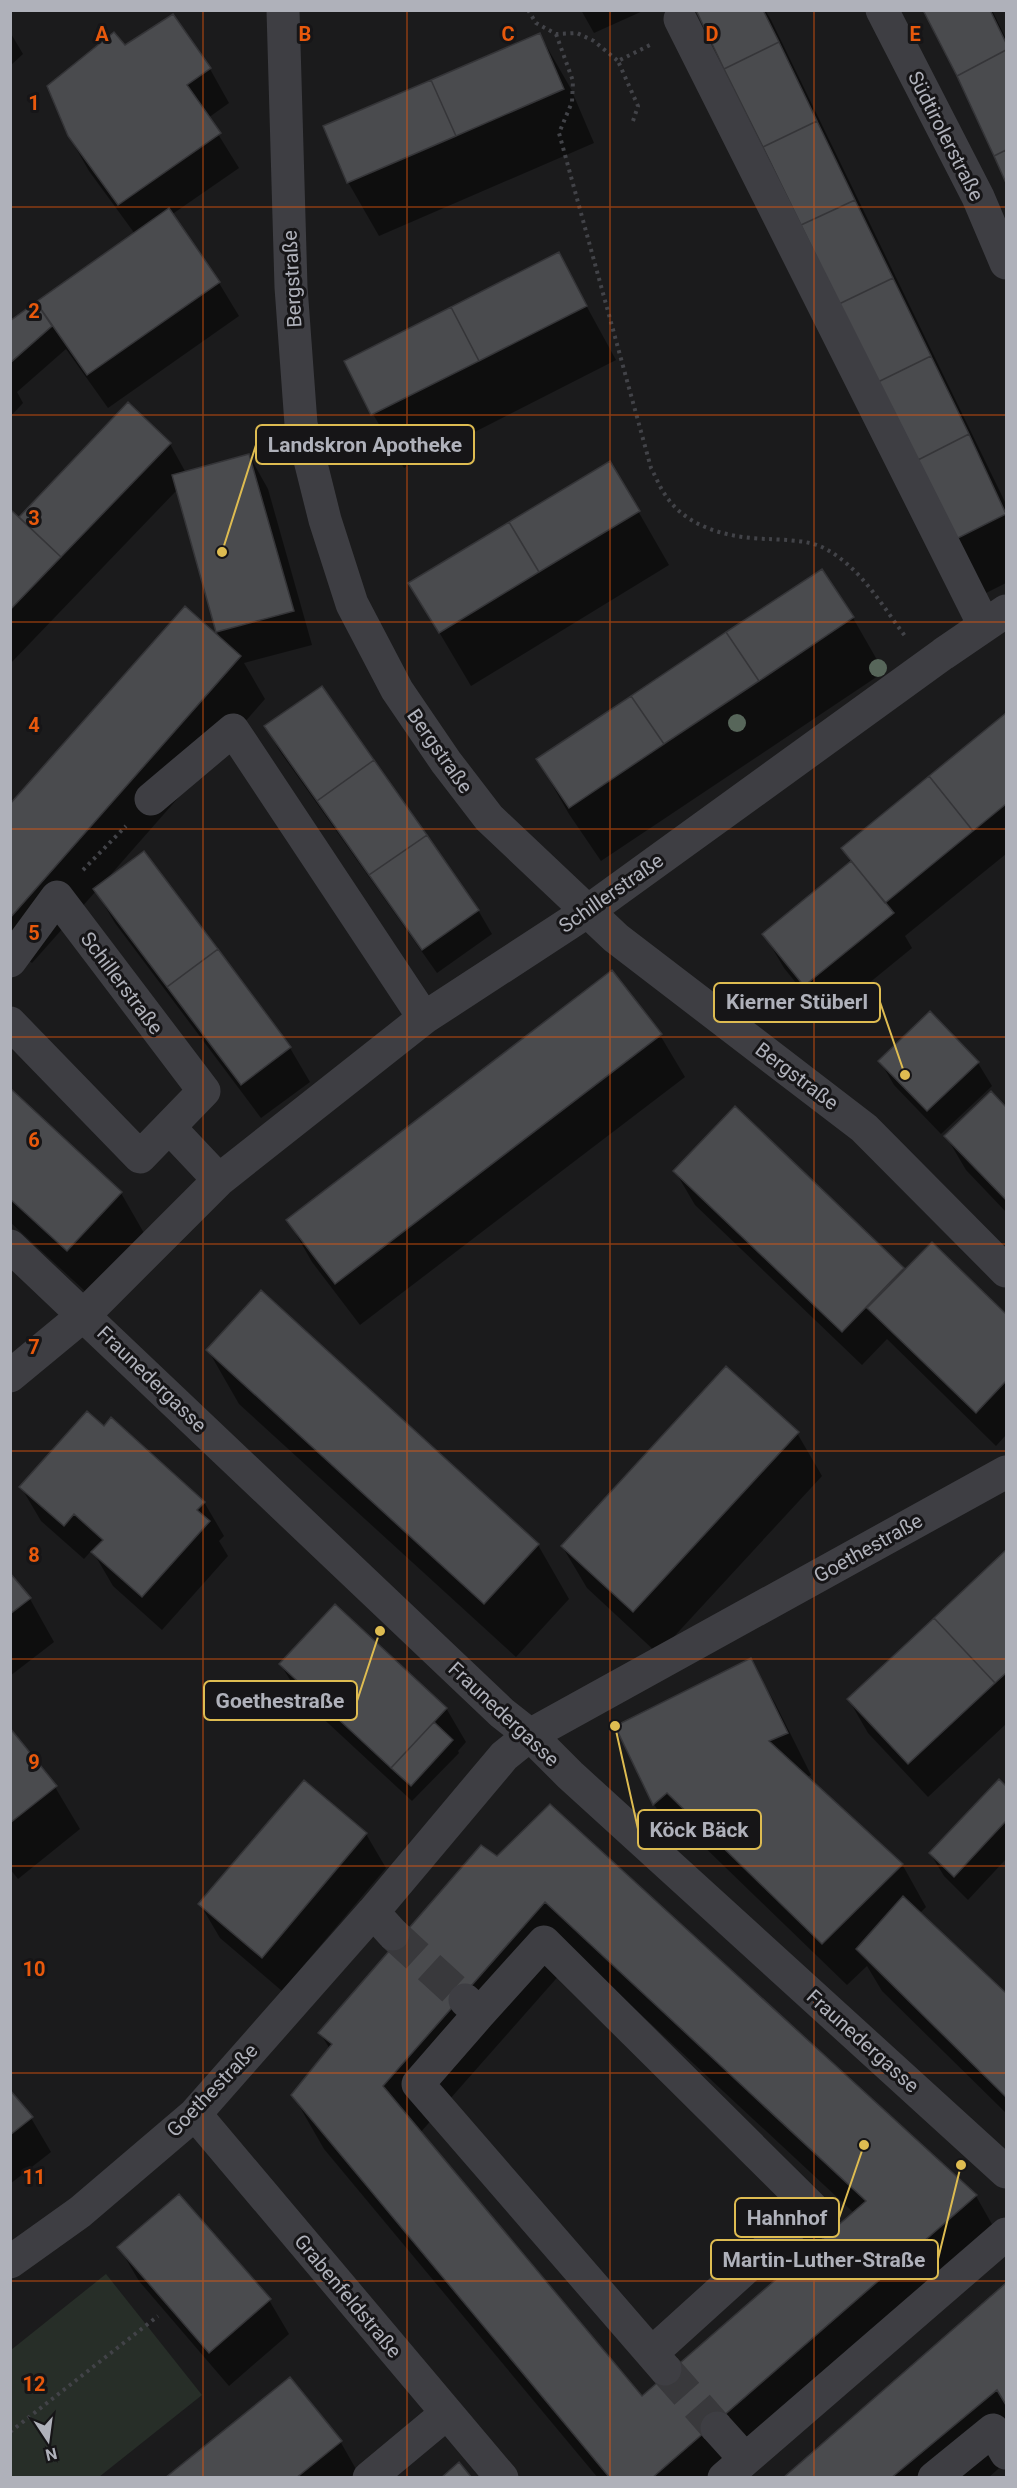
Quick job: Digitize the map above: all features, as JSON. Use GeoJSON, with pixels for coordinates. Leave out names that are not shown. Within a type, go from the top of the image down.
{"type":"FeatureCollection","features":[{"type":"Feature","properties":{"kind":"street","name":"Südtirolerstraße"},"geometry":{"type":"LineString","coordinates":[[882,10],[978,197],[1006,263]]}},
{"type":"Feature","properties":{"kind":"street","name":"Bergstraße"},"geometry":{"type":"LineString","coordinates":[[287,12],[291,287],[300,424],[325,520],[352,604],[397,690],[446,762],[489,818],[615,938],[864,1128],[1006,1271]]}},
{"type":"Feature","properties":{"kind":"street"},"geometry":{"type":"LineString","coordinates":[[683,24],[995,618]]}},
{"type":"Feature","properties":{"kind":"street","name":"Schillerstraße"},"geometry":{"type":"LineString","coordinates":[[10,1376],[85,1314],[219,1180],[424,1018],[588,911],[995,618]]}},
{"type":"Feature","properties":{"kind":"street"},"geometry":{"type":"LineString","coordinates":[[151,799],[233,730],[424,1018]]}},
{"type":"Feature","properties":{"kind":"street","name":"Schillerstraße"},"geometry":{"type":"LineString","coordinates":[[10,1023],[140,1157],[204,1091],[57,897]]}},
{"type":"Feature","properties":{"kind":"street"},"geometry":{"type":"LineString","coordinates":[[10,961],[57,897]]}},
{"type":"Feature","properties":{"kind":"street"},"geometry":{"type":"LineString","coordinates":[[169,1128],[219,1180]]}},
{"type":"Feature","properties":{"kind":"street","name":"Fraunedergasse"},"geometry":{"type":"LineString","coordinates":[[10,1246],[85,1314],[494,1705],[530,1735],[587,1790],[1006,2172]]}},
{"type":"Feature","properties":{"kind":"street","name":"Goethestraße"},"geometry":{"type":"LineString","coordinates":[[10,2262],[80,2212],[195,2114],[383,1923],[504,1756],[530,1735],[1006,1472]]}},
{"type":"Feature","properties":{"kind":"street"},"geometry":{"type":"LineString","coordinates":[[544,1942],[812,2208],[659,2361],[418,2084],[472,2007],[544,1942]]}},
{"type":"Feature","properties":{"kind":"street","name":"Grabenfeldstraße"},"geometry":{"type":"LineString","coordinates":[[195,2114],[502,2478]]}},
{"type":"Feature","properties":{"kind":"street"},"geometry":{"type":"LineString","coordinates":[[717,2428],[734,2469],[1006,2234]]}},
{"type":"Feature","properties":{"kind":"street"},"geometry":{"type":"LineString","coordinates":[[369,2478],[447,2413]]}},
{"type":"Feature","properties":{"kind":"street"},"geometry":{"type":"LineString","coordinates":[[934,2478],[993,2430],[1006,2452]]}},
{"type":"Feature","properties":{"kind":"path"},"geometry":{"type":"LineString","coordinates":[[528,10],[536,23],[556,34],[577,33],[594,41],[618,61],[638,105],[633,121]]}},
{"type":"Feature","properties":{"kind":"path"},"geometry":{"type":"LineString","coordinates":[[618,61],[675,32],[683,24]]}},
{"type":"Feature","properties":{"kind":"path"},"geometry":{"type":"LineString","coordinates":[[556,34],[573,81],[572,102],[559,133],[651,468],[667,498],[695,524],[741,538],[784,540],[820,546],[849,563],[873,592],[926,666]]}},
{"type":"Feature","properties":{"kind":"path"},"geometry":{"type":"LineString","coordinates":[[57,897],[151,799]]}},
{"type":"Feature","properties":{"kind":"path"},"geometry":{"type":"LineString","coordinates":[[10,2432],[158,2316]]}},
{"type":"Feature","properties":{"kind":"shaded area"},"geometry":{"type":"Polygon","coordinates":[[[106,2274],[202,2395],[99,2477],[11,2477],[11,2350],[106,2274]]]}},
{"type":"Feature","properties":{"kind":"building"},"geometry":{"type":"Polygon","coordinates":[[[696,10],[763,10],[779,42],[724,69],[696,10]]]}},
{"type":"Feature","properties":{"kind":"building"},"geometry":{"type":"Polygon","coordinates":[[[923,10],[990,10],[1006,43],[1006,50],[957,76],[923,10]]]}},
{"type":"Feature","properties":{"kind":"building"},"geometry":{"type":"Polygon","coordinates":[[[173,14],[211,68],[187,85],[221,133],[118,205],[68,136],[47,86],[114,32],[125,45],[173,14]]]}},
{"type":"Feature","properties":{"kind":"building"},"geometry":{"type":"Polygon","coordinates":[[[540,33],[564,89],[456,136],[431,80],[540,33]]]}},
{"type":"Feature","properties":{"kind":"building"},"geometry":{"type":"Polygon","coordinates":[[[779,42],[817,121],[763,147],[724,69],[779,42]]]}},
{"type":"Feature","properties":{"kind":"building"},"geometry":{"type":"Polygon","coordinates":[[[1006,50],[1006,150],[994,156],[957,76],[1006,50]]]}},
{"type":"Feature","properties":{"kind":"building"},"geometry":{"type":"Polygon","coordinates":[[[431,80],[456,136],[347,183],[323,126],[431,80]]]}},
{"type":"Feature","properties":{"kind":"building"},"geometry":{"type":"Polygon","coordinates":[[[817,121],[855,200],[801,225],[763,147],[817,121]]]}},
{"type":"Feature","properties":{"kind":"building"},"geometry":{"type":"Polygon","coordinates":[[[1006,150],[1006,183],[994,156],[1006,150]]]}},
{"type":"Feature","properties":{"kind":"building"},"geometry":{"type":"Polygon","coordinates":[[[855,200],[893,278],[839,304],[801,225],[855,200]]]}},
{"type":"Feature","properties":{"kind":"building"},"geometry":{"type":"Polygon","coordinates":[[[169,208],[220,282],[87,375],[36,302],[169,208]]]}},
{"type":"Feature","properties":{"kind":"building"},"geometry":{"type":"Polygon","coordinates":[[[559,252],[587,306],[479,361],[451,307],[559,252]]]}},
{"type":"Feature","properties":{"kind":"building"},"geometry":{"type":"Polygon","coordinates":[[[893,278],[931,356],[878,382],[839,304],[893,278]]]}},
{"type":"Feature","properties":{"kind":"building"},"geometry":{"type":"Polygon","coordinates":[[[36,302],[52,326],[10,363],[10,321],[36,302]]]}},
{"type":"Feature","properties":{"kind":"building"},"geometry":{"type":"Polygon","coordinates":[[[451,307],[479,361],[371,415],[344,361],[451,307]]]}},
{"type":"Feature","properties":{"kind":"building"},"geometry":{"type":"Polygon","coordinates":[[[931,356],[969,434],[916,461],[878,382],[931,356]]]}},
{"type":"Feature","properties":{"kind":"building"},"geometry":{"type":"Polygon","coordinates":[[[128,402],[171,443],[61,557],[19,517],[128,402]]]}},
{"type":"Feature","properties":{"kind":"building"},"geometry":{"type":"Polygon","coordinates":[[[969,434],[1006,514],[954,540],[916,461],[969,434]]]}},
{"type":"Feature","properties":{"kind":"building"},"geometry":{"type":"Polygon","coordinates":[[[249,454],[294,611],[216,632],[172,475],[249,454]]]}},
{"type":"Feature","properties":{"kind":"building"},"geometry":{"type":"Polygon","coordinates":[[[610,461],[640,511],[539,572],[509,522],[610,461]]]}},
{"type":"Feature","properties":{"kind":"building"},"geometry":{"type":"Polygon","coordinates":[[[10,509],[61,557],[10,610],[10,509]]]}},
{"type":"Feature","properties":{"kind":"building"},"geometry":{"type":"Polygon","coordinates":[[[509,522],[539,572],[439,633],[408,583],[509,522]]]}},
{"type":"Feature","properties":{"kind":"building"},"geometry":{"type":"Polygon","coordinates":[[[822,569],[854,617],[759,681],[726,632],[822,569]]]}},
{"type":"Feature","properties":{"kind":"building"},"geometry":{"type":"Polygon","coordinates":[[[185,606],[241,656],[10,918],[10,804],[185,606]]]}},
{"type":"Feature","properties":{"kind":"building"},"geometry":{"type":"Polygon","coordinates":[[[726,632],[759,681],[664,744],[631,696],[726,632]]]}},
{"type":"Feature","properties":{"kind":"building"},"geometry":{"type":"Polygon","coordinates":[[[322,686],[374,760],[317,801],[264,726],[322,686]]]}},
{"type":"Feature","properties":{"kind":"building"},"geometry":{"type":"Polygon","coordinates":[[[631,696],[664,744],[569,808],[536,759],[631,696]]]}},
{"type":"Feature","properties":{"kind":"building"},"geometry":{"type":"Polygon","coordinates":[[[1006,713],[1006,804],[973,831],[929,776],[1006,713]]]}},
{"type":"Feature","properties":{"kind":"building"},"geometry":{"type":"Polygon","coordinates":[[[374,760],[427,835],[369,875],[317,801],[374,760]]]}},
{"type":"Feature","properties":{"kind":"building"},"geometry":{"type":"Polygon","coordinates":[[[929,776],[973,831],[885,903],[841,848],[929,776]]]}},
{"type":"Feature","properties":{"kind":"building"},"geometry":{"type":"Polygon","coordinates":[[[427,835],[479,910],[422,950],[369,875],[427,835]]]}},
{"type":"Feature","properties":{"kind":"building"},"geometry":{"type":"Polygon","coordinates":[[[144,851],[218,949],[167,987],[93,889],[144,851]]]}},
{"type":"Feature","properties":{"kind":"building"},"geometry":{"type":"Polygon","coordinates":[[[851,861],[894,913],[804,986],[762,934],[851,861]]]}},
{"type":"Feature","properties":{"kind":"building"},"geometry":{"type":"Polygon","coordinates":[[[218,949],[291,1047],[241,1085],[167,987],[218,949]]]}},
{"type":"Feature","properties":{"kind":"building"},"geometry":{"type":"Polygon","coordinates":[[[612,970],[662,1034],[335,1284],[286,1220],[612,970]]]}},
{"type":"Feature","properties":{"kind":"building"},"geometry":{"type":"Polygon","coordinates":[[[930,1011],[979,1062],[927,1111],[878,1061],[930,1011]]]}},
{"type":"Feature","properties":{"kind":"building"},"geometry":{"type":"Polygon","coordinates":[[[10,1088],[122,1192],[67,1251],[10,1199],[10,1088]]]}},
{"type":"Feature","properties":{"kind":"building"},"geometry":{"type":"Polygon","coordinates":[[[991,1091],[1006,1107],[1006,1200],[944,1136],[991,1091]]]}},
{"type":"Feature","properties":{"kind":"building"},"geometry":{"type":"Polygon","coordinates":[[[735,1106],[904,1268],[842,1332],[673,1171],[735,1106]]]}},
{"type":"Feature","properties":{"kind":"building"},"geometry":{"type":"Polygon","coordinates":[[[932,1242],[1006,1314],[1006,1381],[976,1413],[867,1308],[932,1242]]]}},
{"type":"Feature","properties":{"kind":"building"},"geometry":{"type":"Polygon","coordinates":[[[261,1290],[539,1544],[484,1604],[206,1350],[261,1290]]]}},
{"type":"Feature","properties":{"kind":"building"},"geometry":{"type":"Polygon","coordinates":[[[726,1366],[799,1432],[633,1612],[561,1546],[726,1366]]]}},
{"type":"Feature","properties":{"kind":"building"},"geometry":{"type":"Polygon","coordinates":[[[87,1411],[104,1426],[111,1417],[205,1502],[197,1510],[210,1521],[142,1597],[91,1552],[103,1540],[74,1514],[64,1526],[19,1487],[87,1411]]]}},
{"type":"Feature","properties":{"kind":"building"},"geometry":{"type":"Polygon","coordinates":[[[1006,1550],[1006,1673],[995,1683],[934,1618],[1006,1550]]]}},
{"type":"Feature","properties":{"kind":"building"},"geometry":{"type":"Polygon","coordinates":[[[10,1573],[31,1598],[10,1614],[10,1573]]]}},
{"type":"Feature","properties":{"kind":"building"},"geometry":{"type":"Polygon","coordinates":[[[335,1604],[447,1708],[391,1768],[279,1664],[335,1604]]]}},
{"type":"Feature","properties":{"kind":"building"},"geometry":{"type":"Polygon","coordinates":[[[934,1618],[995,1683],[908,1764],[847,1699],[934,1618]]]}},
{"type":"Feature","properties":{"kind":"building"},"geometry":{"type":"Polygon","coordinates":[[[751,1658],[788,1733],[769,1741],[903,1864],[822,1944],[667,1793],[653,1805],[615,1726],[751,1658]]]}},
{"type":"Feature","properties":{"kind":"building"},"geometry":{"type":"Polygon","coordinates":[[[434,1722],[453,1740],[411,1786],[391,1768],[434,1722]]]}},
{"type":"Feature","properties":{"kind":"building"},"geometry":{"type":"Polygon","coordinates":[[[10,1728],[57,1786],[10,1823],[10,1728]]]}},
{"type":"Feature","properties":{"kind":"building"},"geometry":{"type":"Polygon","coordinates":[[[999,1779],[1006,1786],[1006,1821],[954,1877],[929,1853],[999,1779]]]}},
{"type":"Feature","properties":{"kind":"building"},"geometry":{"type":"Polygon","coordinates":[[[304,1780],[367,1833],[262,1958],[198,1904],[304,1780]]]}},
{"type":"Feature","properties":{"kind":"building"},"geometry":{"type":"Polygon","coordinates":[[[550,1804],[977,2195],[652,2478],[610,2478],[291,2095],[332,2044],[318,2033],[481,1845],[497,1856],[550,1804]],[[545,1902],[383,2086],[642,2396],[866,2201],[545,1902]]]}},
{"type":"Feature","properties":{"kind":"building"},"geometry":{"type":"Polygon","coordinates":[[[903,1896],[1006,1993],[1006,2097],[856,1949],[903,1896]]]}},
{"type":"Feature","properties":{"kind":"building"},"geometry":{"type":"Polygon","coordinates":[[[10,2090],[33,2117],[10,2135],[10,2090]]]}},
{"type":"Feature","properties":{"kind":"building"},"geometry":{"type":"Polygon","coordinates":[[[179,2194],[271,2299],[209,2353],[117,2247],[179,2194]]]}},
{"type":"Feature","properties":{"kind":"building"},"geometry":{"type":"Polygon","coordinates":[[[1006,2283],[1006,2405],[997,2390],[891,2478],[783,2478],[1006,2283]]]}},
{"type":"Feature","properties":{"kind":"building"},"geometry":{"type":"Polygon","coordinates":[[[290,2377],[342,2441],[296,2478],[165,2478],[290,2377]]]}},
{"type":"Feature","properties":{"kind":"building"},"geometry":{"type":"Polygon","coordinates":[[[459,2462],[472,2478],[441,2478],[459,2462]]]}},
{"type":"Feature","properties":{"kind":"tunnel"},"geometry":{"type":"LineString","coordinates":[[393,1934],[465,2000]]}},
{"type":"Feature","properties":{"kind":"tunnel"},"geometry":{"type":"LineString","coordinates":[[665,2369],[717,2428]]}},
{"type":"Feature","properties":{"kind":"place","name":"Landskron Apotheke"},"geometry":{"type":"Point","coordinates":[222,552]}},
{"type":"Feature","properties":{"kind":"place","name":"Kierner Stüberl"},"geometry":{"type":"Point","coordinates":[905,1075]}},
{"type":"Feature","properties":{"kind":"place","name":"Goethestraße"},"geometry":{"type":"Point","coordinates":[380,1631]}},
{"type":"Feature","properties":{"kind":"place","name":"Köck Bäck"},"geometry":{"type":"Point","coordinates":[615,1726]}},
{"type":"Feature","properties":{"kind":"place","name":"Hahnhof"},"geometry":{"type":"Point","coordinates":[864,2145]}},
{"type":"Feature","properties":{"kind":"place","name":"Martin-Luther-Straße"},"geometry":{"type":"Point","coordinates":[961,2165]}}]}
